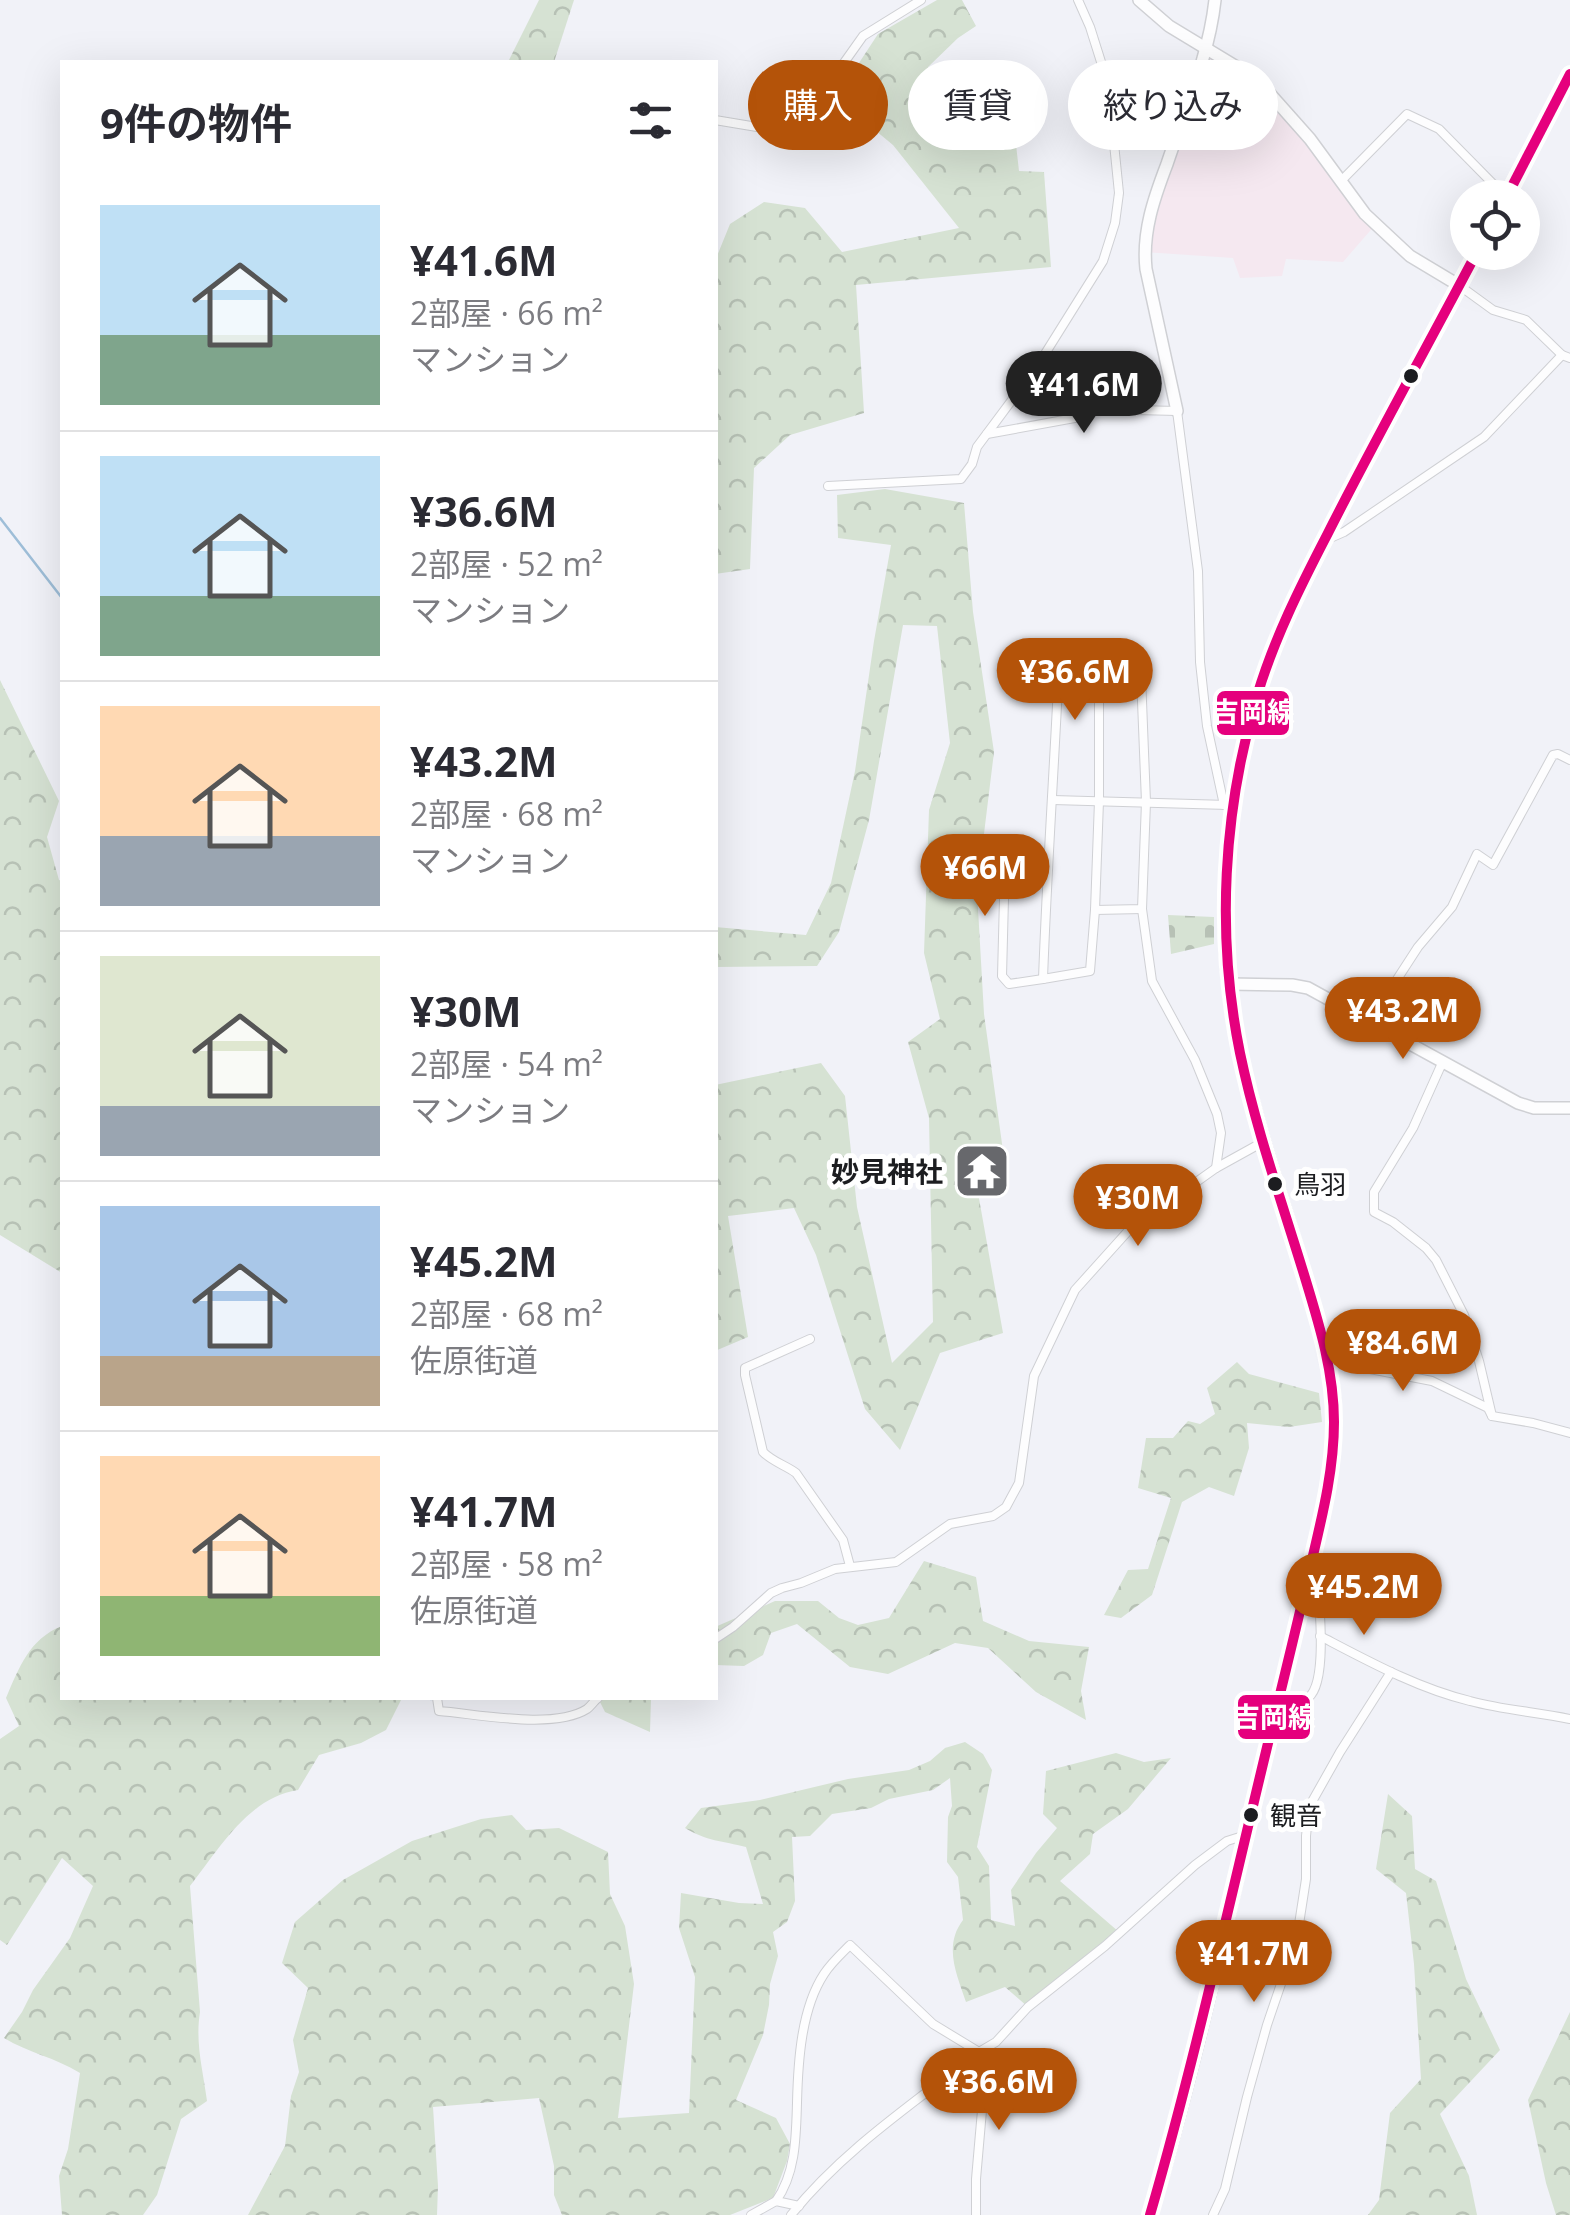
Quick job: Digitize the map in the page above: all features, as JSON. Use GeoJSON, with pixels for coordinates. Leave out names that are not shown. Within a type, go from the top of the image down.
{"type":"FeatureCollection","features":[{"type":"Feature","properties":{"kind":"highway"},"geometry":{"type":"LineString","coordinates":[[1515,180],[1570,74]]}},
{"type":"Feature","properties":{"kind":"highway"},"geometry":{"type":"LineString","coordinates":[[1150,2215],[1176,2130],[1331,1477],[1334,1407],[1328,1361],[1238,1047],[1229,984],[1229,805],[1252,711],[1297,592],[1468,270]]}},
{"type":"Feature","properties":{"kind":"street"},"geometry":{"type":"LineString","coordinates":[[718,120],[763,128],[792,121],[814,105],[862,36],[921,0]]}},
{"type":"Feature","properties":{"kind":"street"},"geometry":{"type":"LineString","coordinates":[[828,486],[961,479],[972,464],[977,447],[1038,365],[1103,261],[1115,223],[1118,193],[1108,84],[1078,0]]}},
{"type":"Feature","properties":{"kind":"street"},"geometry":{"type":"LineString","coordinates":[[1140,0],[1170,26],[1236,66],[1270,94],[1310,139],[1365,214],[1410,256],[1493,310],[1526,320],[1566,356],[1484,437],[1344,532],[1324,541]]}},
{"type":"Feature","properties":{"kind":"street"},"geometry":{"type":"LineString","coordinates":[[1053,800],[1229,805],[1205,708],[1198,571],[1177,412],[1144,252],[1152,208],[1206,47],[1215,0]]}},
{"type":"Feature","properties":{"kind":"street"},"geometry":{"type":"LineString","coordinates":[[1341,181],[1407,114],[1440,129],[1489,180]]}},
{"type":"Feature","properties":{"kind":"street"},"geometry":{"type":"LineString","coordinates":[[988,434],[1080,418],[1096,409],[1177,412]]}},
{"type":"Feature","properties":{"kind":"street"},"geometry":{"type":"LineString","coordinates":[[1043,979],[1060,645]]}},
{"type":"Feature","properties":{"kind":"street"},"geometry":{"type":"LineString","coordinates":[[1048,860],[1005,859],[1002,976],[1008,984],[1090,971],[1099,801],[1099,676]]}},
{"type":"Feature","properties":{"kind":"street"},"geometry":{"type":"LineString","coordinates":[[1026,679],[1141,676],[1146,802],[1142,910],[1152,981],[1195,1060],[1217,1114],[1221,1133],[1216,1168]]}},
{"type":"Feature","properties":{"kind":"street"},"geometry":{"type":"LineString","coordinates":[[1370,1020],[1418,947],[1452,907],[1477,854],[1493,865],[1553,755],[1570,760]]}},
{"type":"Feature","properties":{"kind":"street"},"geometry":{"type":"LineString","coordinates":[[1095,910],[1142,910]]}},
{"type":"Feature","properties":{"kind":"street"},"geometry":{"type":"LineString","coordinates":[[1229,984],[1308,988],[1518,1103],[1534,1108],[1570,1108]]}},
{"type":"Feature","properties":{"kind":"street"},"geometry":{"type":"LineString","coordinates":[[1443,1061],[1413,1128],[1374,1192],[1374,1212],[1393,1222],[1436,1260],[1464,1315],[1480,1361],[1492,1416]]}},
{"type":"Feature","properties":{"kind":"street"},"geometry":{"type":"LineString","coordinates":[[718,1636],[782,1588],[835,1569],[896,1562],[950,1524],[993,1516],[1006,1507],[1018,1483],[1034,1376],[1075,1290],[1129,1230],[1216,1168],[1263,1142]]}},
{"type":"Feature","properties":{"kind":"street"},"geometry":{"type":"LineString","coordinates":[[810,1339],[745,1368],[745,1375],[763,1452],[796,1473],[843,1540],[850,1566]]}},
{"type":"Feature","properties":{"kind":"street"},"geometry":{"type":"LineString","coordinates":[[1328,1361],[1432,1381],[1488,1408],[1492,1416]]}},
{"type":"Feature","properties":{"kind":"street"},"geometry":{"type":"LineString","coordinates":[[1492,1416],[1570,1433]]}},
{"type":"Feature","properties":{"kind":"street"},"geometry":{"type":"LineString","coordinates":[[1276,1711],[1293,1708],[1311,1696],[1319,1677],[1319,1594],[1312,1561]]}},
{"type":"Feature","properties":{"kind":"street"},"geometry":{"type":"LineString","coordinates":[[1320,1636],[1391,1672],[1470,1702],[1570,1719]]}},
{"type":"Feature","properties":{"kind":"street"},"geometry":{"type":"LineString","coordinates":[[1216,2213],[1246,2097],[1296,1937],[1306,1880],[1309,1807],[1391,1672]]}},
{"type":"Feature","properties":{"kind":"street"},"geometry":{"type":"LineString","coordinates":[[437,1700],[439,1711],[544,1720],[564,1718],[587,1709],[596,1700]]}},
{"type":"Feature","properties":{"kind":"street"},"geometry":{"type":"LineString","coordinates":[[792,2215],[875,2132],[996,2042],[1028,2007],[1106,1946],[1195,1865],[1227,1841],[1246,1835]]}},
{"type":"Feature","properties":{"kind":"street"},"geometry":{"type":"LineString","coordinates":[[750,2215],[776,2200],[786,2186],[793,2157],[802,2042],[809,2010],[821,1978],[850,1945],[933,2024],[979,2052]]}},
{"type":"Feature","properties":{"kind":"street"},"geometry":{"type":"LineString","coordinates":[[976,2215],[983,2099],[979,2052]]}},
{"type":"Feature","properties":{"kind":"street"},"geometry":{"type":"LineString","coordinates":[[776,2200],[799,2206]]}},
{"type":"Feature","properties":{"kind":"shaded area"},"geometry":{"type":"Polygon","coordinates":[[[1207,47],[1224,60],[1203,60],[1207,47]]]}},
{"type":"Feature","properties":{"kind":"shaded area"},"geometry":{"type":"Polygon","coordinates":[[[1278,104],[1376,224],[1343,262],[1286,259],[1282,276],[1240,278],[1233,258],[1144,252],[1175,150],[1278,150],[1278,104]]]}},
{"type":"Feature","properties":{"kind":"green space"},"geometry":{"type":"Polygon","coordinates":[[[539,0],[574,0],[555,60],[509,60],[539,0]]]}},
{"type":"Feature","properties":{"kind":"green space"},"geometry":{"type":"Polygon","coordinates":[[[937,0],[962,0],[976,26],[935,60],[908,60],[908,150],[1017,150],[1019,171],[1044,172],[1051,267],[856,285],[864,413],[790,435],[754,468],[750,569],[718,574],[718,254],[730,224],[764,202],[805,208],[842,252],[959,228],[888,141],[888,60],[861,60],[878,34],[937,0]]]}},
{"type":"Feature","properties":{"kind":"green space"},"geometry":{"type":"Polygon","coordinates":[[[885,489],[964,503],[973,612],[994,752],[977,891],[984,1014],[1004,1158],[975,1176],[1003,1333],[940,1353],[900,1450],[865,1409],[816,1255],[794,1208],[728,1216],[748,1337],[718,1350],[718,1084],[821,1063],[845,1096],[857,1207],[892,1363],[933,1322],[929,1118],[908,1042],[940,1019],[924,953],[929,810],[950,743],[937,626],[903,625],[869,820],[839,932],[817,966],[718,967],[718,927],[806,935],[831,883],[855,771],[891,545],[838,538],[837,495],[885,489]]]}},
{"type":"Feature","properties":{"kind":"green space"},"geometry":{"type":"Polygon","coordinates":[[[0,680],[59,801],[47,837],[60,880],[60,1272],[0,1235],[0,680]]]}},
{"type":"Feature","properties":{"kind":"green space"},"geometry":{"type":"Polygon","coordinates":[[[1168,915],[1214,917],[1214,944],[1171,954],[1168,915]]]}},
{"type":"Feature","properties":{"kind":"green space"},"geometry":{"type":"Polygon","coordinates":[[[1237,1362],[1249,1374],[1319,1393],[1322,1422],[1289,1427],[1247,1423],[1249,1448],[1234,1496],[1209,1487],[1182,1502],[1152,1595],[1121,1618],[1104,1615],[1128,1570],[1148,1569],[1171,1498],[1138,1488],[1146,1438],[1173,1438],[1188,1421],[1200,1424],[1215,1414],[1207,1388],[1237,1362]]]}},
{"type":"Feature","properties":{"kind":"green space"},"geometry":{"type":"Polygon","coordinates":[[[924,1561],[976,1577],[983,1621],[1029,1641],[1089,1647],[1081,1691],[1086,1720],[1036,1692],[988,1648],[955,1643],[888,1674],[850,1667],[797,1624],[771,1633],[763,1655],[744,1666],[718,1665],[718,1626],[775,1601],[818,1601],[839,1618],[858,1625],[889,1618],[924,1561]]]}},
{"type":"Feature","properties":{"kind":"green space"},"geometry":{"type":"Polygon","coordinates":[[[60,1627],[60,1700],[401,1700],[386,1730],[361,1743],[319,1755],[298,1790],[280,1795],[250,1814],[190,1886],[199,2046],[207,2101],[181,2119],[157,2195],[143,2215],[62,2215],[59,2176],[68,2149],[80,2073],[4,2038],[70,1938],[93,1886],[62,1858],[7,1945],[0,1940],[0,1739],[19,1726],[6,1698],[33,1647],[60,1627]]]}},
{"type":"Feature","properties":{"kind":"green space"},"geometry":{"type":"Polygon","coordinates":[[[599,1700],[651,1700],[650,1732],[605,1712],[599,1700]]]}},
{"type":"Feature","properties":{"kind":"green space"},"geometry":{"type":"Polygon","coordinates":[[[965,1742],[983,1754],[992,1770],[977,1847],[989,1866],[991,1920],[1015,1926],[1011,1890],[1057,1828],[1043,1814],[1046,1771],[1116,1753],[1144,1762],[1171,1758],[1128,1809],[1093,1834],[1090,1854],[1060,1881],[1119,1932],[1028,2007],[1005,1987],[966,2002],[953,1950],[963,1920],[958,1877],[947,1862],[950,1778],[933,1790],[889,1799],[871,1808],[832,1814],[810,1836],[792,1837],[795,1901],[787,1922],[773,1932],[778,1956],[763,2035],[736,2100],[776,2118],[790,2144],[773,2198],[730,2215],[562,2215],[554,2195],[554,2166],[539,2098],[433,2107],[437,2215],[248,2215],[285,2146],[291,2096],[299,2072],[293,2040],[308,1988],[282,1963],[295,1922],[343,1880],[412,1841],[481,1819],[512,1815],[526,1830],[559,1828],[608,1852],[610,1894],[625,1926],[634,1984],[618,2118],[689,2113],[695,1977],[679,1928],[681,1893],[763,1904],[746,1847],[707,1838],[685,1828],[701,1808],[909,1770],[930,1761],[945,1748],[965,1742]]]}},
{"type":"Feature","properties":{"kind":"green space"},"geometry":{"type":"Polygon","coordinates":[[[1388,1794],[1412,1816],[1415,1869],[1436,1881],[1466,1979],[1500,2050],[1440,2114],[1469,2176],[1477,2215],[1368,2215],[1379,2200],[1390,2113],[1421,2079],[1406,1893],[1376,1869],[1388,1794]]]}},
{"type":"Feature","properties":{"kind":"green space"},"geometry":{"type":"Polygon","coordinates":[[[1570,2012],[1570,2215],[1556,2215],[1528,2100],[1570,2012]]]}},
{"type":"Feature","properties":{"kind":"waterway"},"geometry":{"type":"LineString","coordinates":[[0,518],[60,595]]}},
{"type":"Feature","properties":{"kind":"transit line","name":"吉岡線"},"geometry":{"type":"LineString","coordinates":[[1515,180],[1570,74]]}},
{"type":"Feature","properties":{"kind":"transit line","name":"吉岡線"},"geometry":{"type":"LineString","coordinates":[[1150,2215],[1198,2035],[1301,1607],[1332,1458],[1332,1386],[1325,1350],[1254,1110],[1232,1008],[1227,873],[1237,784],[1257,696],[1288,614],[1467,270]]}},
{"type":"Feature","properties":{"kind":"place","name":"妙見神社"},"geometry":{"type":"Point","coordinates":[982,1171]}},
{"type":"Feature","properties":{"kind":"place","name":"鳥羽"},"geometry":{"type":"Point","coordinates":[1275,1184]}},
{"type":"Feature","properties":{"kind":"place","name":"観音"},"geometry":{"type":"Point","coordinates":[1251,1815]}}]}
